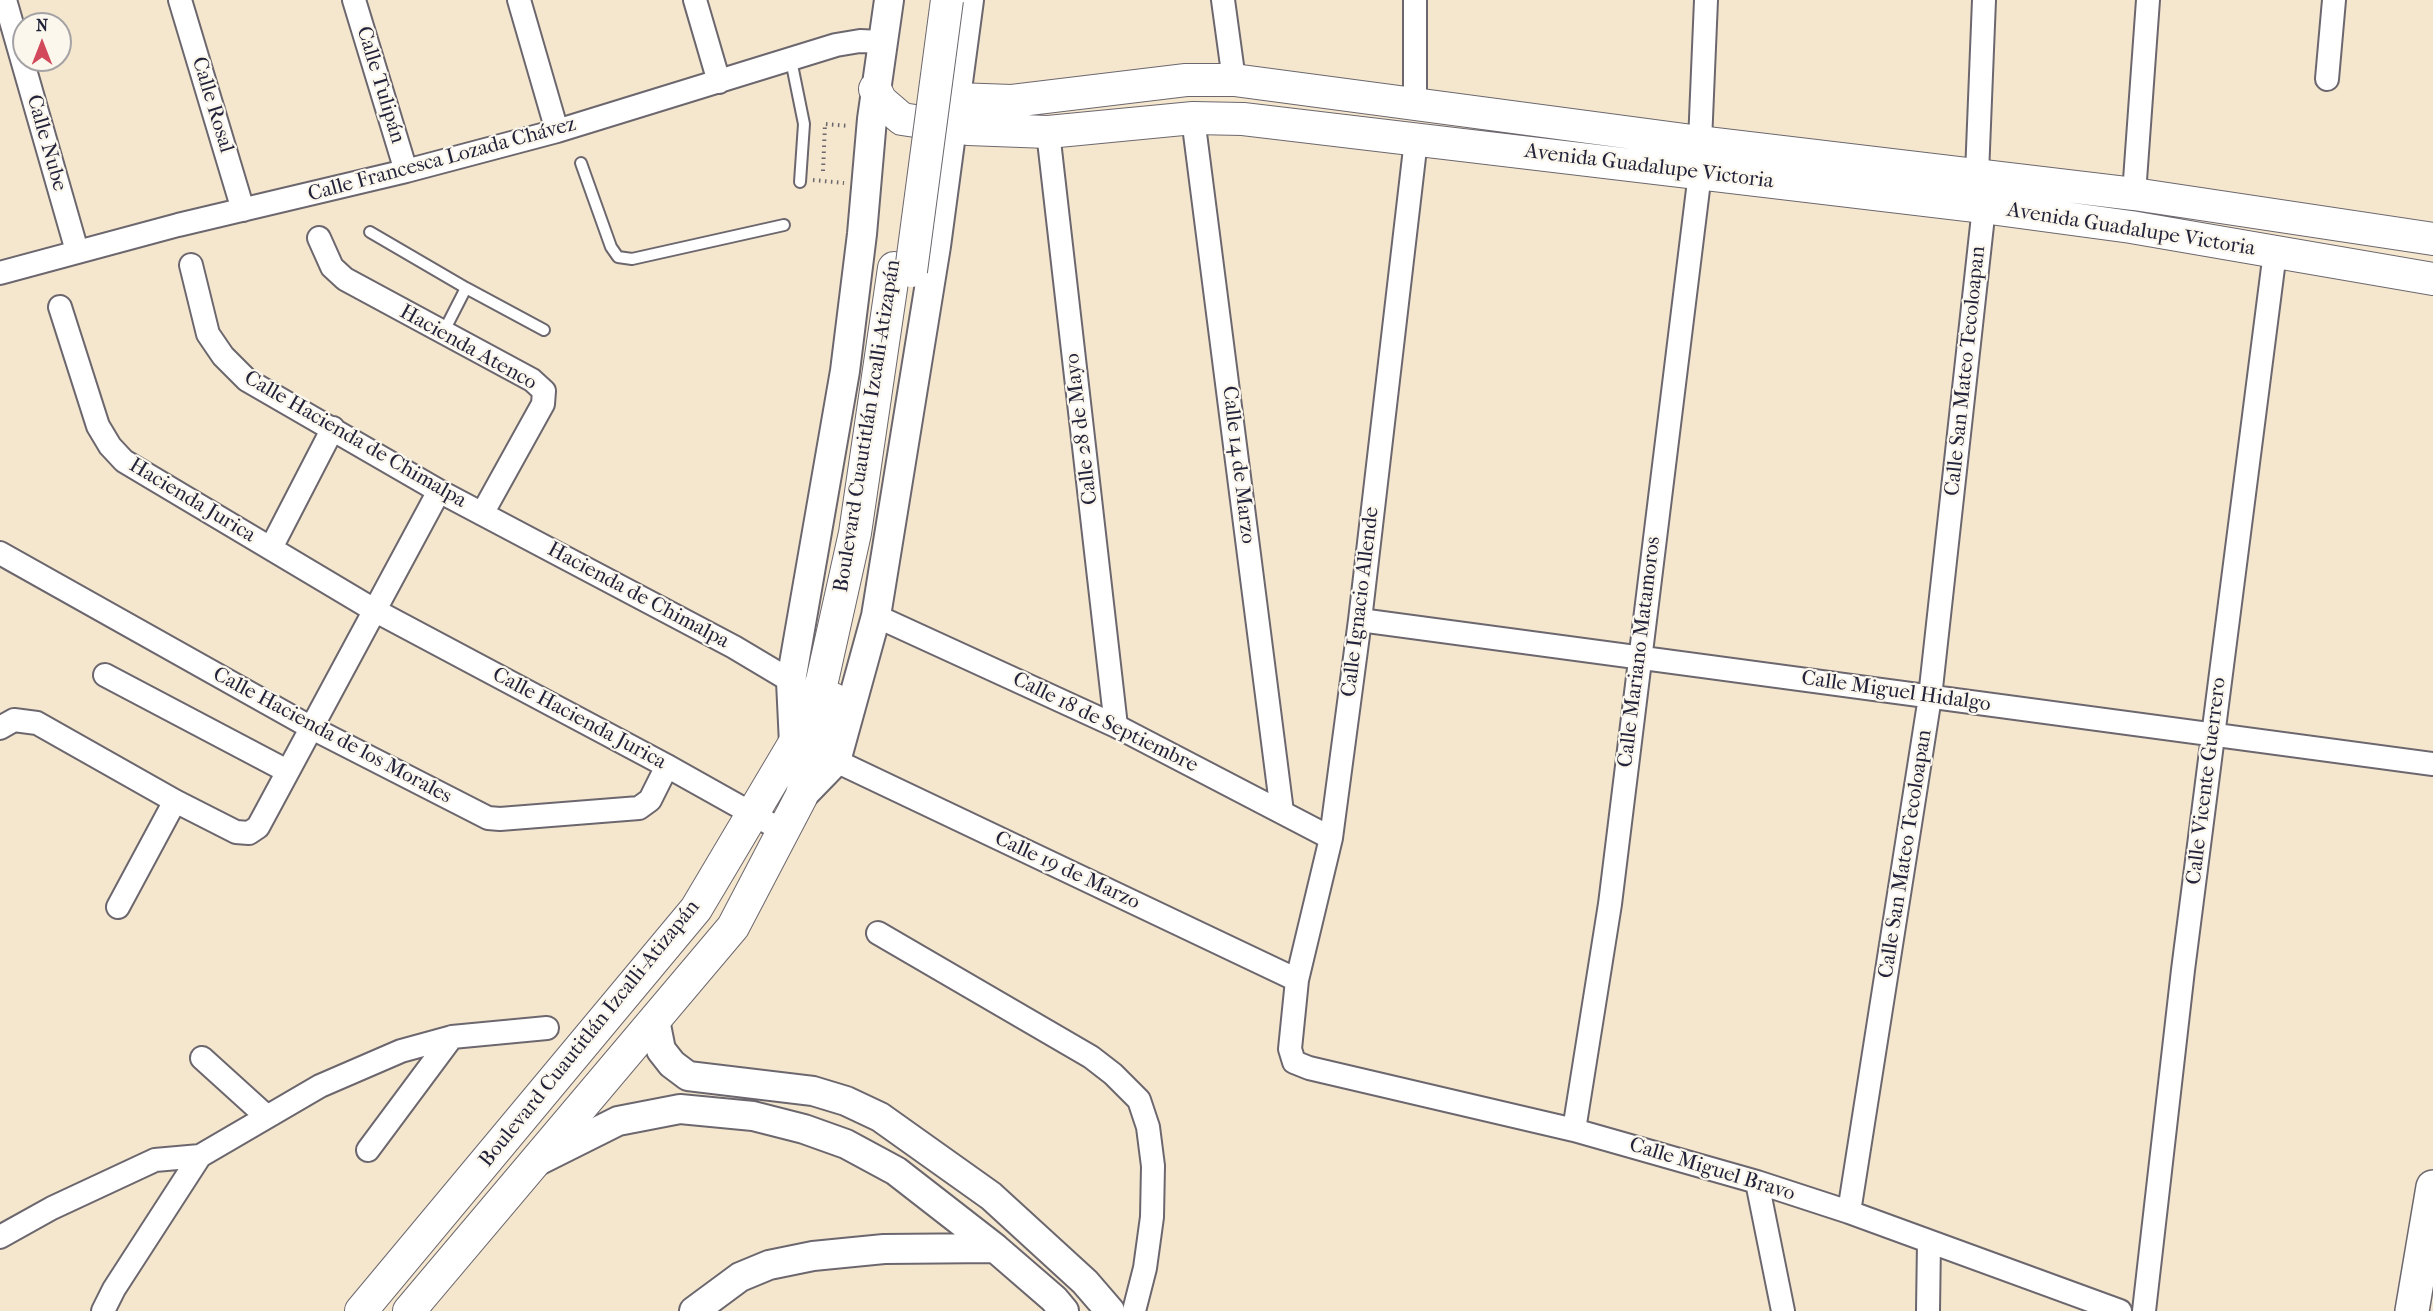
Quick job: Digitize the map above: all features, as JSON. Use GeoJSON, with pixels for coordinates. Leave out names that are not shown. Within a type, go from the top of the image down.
{"type":"FeatureCollection","features":[{"type":"Feature","properties":{"kind":"main road","name":"Boulevard Cuautitlán Izcalli-Atizapán"},"geometry":{"type":"LineString","coordinates":[[409,1311],[733,927],[801,797],[817,682],[855,533],[898,246],[931,0]]}},
{"type":"Feature","properties":{"kind":"main road","name":"Boulevard Cuautitlán Izcalli-Atizapán"},"geometry":{"type":"LineString","coordinates":[[362,1311],[398,1264],[696,909],[794,744],[871,535],[913,260],[947,0]]}},
{"type":"Feature","properties":{"kind":"main road","name":"Avenida Guadalupe Victoria"},"geometry":{"type":"LineString","coordinates":[[875,89],[881,101],[891,112],[902,119],[1036,96],[1186,80],[1234,80],[1700,142],[2134,194],[2433,239]]}},
{"type":"Feature","properties":{"kind":"main road","name":"Avenida Guadalupe Victoria"},"geometry":{"type":"LineString","coordinates":[[953,112],[999,131],[1048,132],[1193,118],[1243,119],[1984,207],[2132,227],[2433,279]]}},
{"type":"Feature","properties":{"kind":"main road"},"geometry":{"type":"LineString","coordinates":[[2412,1311],[2433,1187]]}},
{"type":"Feature","properties":{"kind":"street","name":"Calle Nube"},"geometry":{"type":"LineString","coordinates":[[5,0],[77,251]]}},
{"type":"Feature","properties":{"kind":"street","name":"Calle Rosal"},"geometry":{"type":"LineString","coordinates":[[180,0],[243,210]]}},
{"type":"Feature","properties":{"kind":"street","name":"Calle Tulipán"},"geometry":{"type":"LineString","coordinates":[[354,0],[406,171]]}},
{"type":"Feature","properties":{"kind":"street"},"geometry":{"type":"LineString","coordinates":[[519,0],[557,131]]}},
{"type":"Feature","properties":{"kind":"street"},"geometry":{"type":"LineString","coordinates":[[695,0],[719,82]]}},
{"type":"Feature","properties":{"kind":"street"},"geometry":{"type":"LineString","coordinates":[[817,682],[845,371],[875,89],[889,0]]}},
{"type":"Feature","properties":{"kind":"street"},"geometry":{"type":"LineString","coordinates":[[801,797],[836,761],[876,616],[936,246],[969,0]]}},
{"type":"Feature","properties":{"kind":"street"},"geometry":{"type":"LineString","coordinates":[[1223,0],[1234,80]]}},
{"type":"Feature","properties":{"kind":"street"},"geometry":{"type":"LineString","coordinates":[[1415,0],[1415,103]]}},
{"type":"Feature","properties":{"kind":"street"},"geometry":{"type":"LineString","coordinates":[[1700,142],[1706,0]]}},
{"type":"Feature","properties":{"kind":"street"},"geometry":{"type":"LineString","coordinates":[[1977,174],[1984,0]]}},
{"type":"Feature","properties":{"kind":"street"},"geometry":{"type":"LineString","coordinates":[[2134,194],[2148,0]]}},
{"type":"Feature","properties":{"kind":"street"},"geometry":{"type":"LineString","coordinates":[[2327,79],[2334,0]]}},
{"type":"Feature","properties":{"kind":"street","name":"Calle Francesca Lozada Chávez"},"geometry":{"type":"LineString","coordinates":[[0,273],[77,251],[406,171],[557,131],[836,45],[860,41],[882,42]]}},
{"type":"Feature","properties":{"kind":"street","name":"Calle 14 de Marzo"},"geometry":{"type":"LineString","coordinates":[[1193,118],[1282,812]]}},
{"type":"Feature","properties":{"kind":"street","name":"Calle 28 de Mayo"},"geometry":{"type":"LineString","coordinates":[[1048,132],[1116,726]]}},
{"type":"Feature","properties":{"kind":"street","name":"Calle Ignacio Allende"},"geometry":{"type":"LineString","coordinates":[[1294,1062],[1290,1048],[1297,980],[1331,838],[1360,620],[1416,140]]}},
{"type":"Feature","properties":{"kind":"street","name":"Calle Mariano Matamoros"},"geometry":{"type":"LineString","coordinates":[[1574,1130],[1610,904],[1700,174]]}},
{"type":"Feature","properties":{"kind":"street","name":"Calle San Mateo Tecoloapan"},"geometry":{"type":"LineString","coordinates":[[1849,1212],[1930,697],[1984,207]]}},
{"type":"Feature","properties":{"kind":"street","name":"Hacienda Atenco"},"geometry":{"type":"LineString","coordinates":[[319,238],[332,267],[345,279],[532,380],[544,391],[543,404],[482,514]]}},
{"type":"Feature","properties":{"kind":"street","name":"Calle Vicente Guerrero"},"geometry":{"type":"LineString","coordinates":[[2144,1311],[2183,970],[2275,252]]}},
{"type":"Feature","properties":{"kind":"street","name":"Calle Hacienda de Chimalpa"},"geometry":{"type":"LineString","coordinates":[[191,265],[208,334],[223,356],[247,380],[482,514]]}},
{"type":"Feature","properties":{"kind":"street","name":"Hacienda Jurica"},"geometry":{"type":"LineString","coordinates":[[60,307],[98,426],[110,446],[124,461],[374,610]]}},
{"type":"Feature","properties":{"kind":"street"},"geometry":{"type":"LineString","coordinates":[[271,548],[333,428]]}},
{"type":"Feature","properties":{"kind":"street"},"geometry":{"type":"LineString","coordinates":[[0,728],[14,720],[37,723],[175,801],[236,832],[249,833],[258,827],[439,490]]}},
{"type":"Feature","properties":{"kind":"street","name":"Hacienda de Chimalpa"},"geometry":{"type":"LineString","coordinates":[[482,514],[734,647],[817,682]]}},
{"type":"Feature","properties":{"kind":"street","name":"Calle Hacienda de los Morales"},"geometry":{"type":"LineString","coordinates":[[0,553],[310,727],[488,818],[639,808],[650,800],[667,766]]}},
{"type":"Feature","properties":{"kind":"street","name":"Calle Hacienda Jurica"},"geometry":{"type":"LineString","coordinates":[[374,610],[667,766],[783,831]]}},
{"type":"Feature","properties":{"kind":"street","name":"Calle 18 de Septiembre"},"geometry":{"type":"LineString","coordinates":[[876,616],[1116,726],[1331,838]]}},
{"type":"Feature","properties":{"kind":"street","name":"Calle Miguel Hidalgo"},"geometry":{"type":"LineString","coordinates":[[1360,620],[2433,764]]}},
{"type":"Feature","properties":{"kind":"street"},"geometry":{"type":"LineString","coordinates":[[105,675],[287,771]]}},
{"type":"Feature","properties":{"kind":"street","name":"Calle 19 de Marzo"},"geometry":{"type":"LineString","coordinates":[[836,761],[1297,980]]}},
{"type":"Feature","properties":{"kind":"street"},"geometry":{"type":"LineString","coordinates":[[118,907],[175,801]]}},
{"type":"Feature","properties":{"kind":"street"},"geometry":{"type":"LineString","coordinates":[[878,933],[1091,1057],[1113,1074],[1139,1100],[1148,1127],[1152,1156],[1153,1206],[1145,1268],[1134,1311]]}},
{"type":"Feature","properties":{"kind":"street"},"geometry":{"type":"LineString","coordinates":[[655,1020],[661,1050],[672,1064],[688,1076],[813,1091],[846,1101],[880,1116],[991,1196],[1085,1282],[1110,1311]]}},
{"type":"Feature","properties":{"kind":"street"},"geometry":{"type":"LineString","coordinates":[[103,1311],[114,1289],[201,1156],[320,1086],[358,1067],[401,1051],[452,1037],[547,1028]]}},
{"type":"Feature","properties":{"kind":"street"},"geometry":{"type":"LineString","coordinates":[[368,1150],[452,1037]]}},
{"type":"Feature","properties":{"kind":"street"},"geometry":{"type":"LineString","coordinates":[[202,1058],[266,1116]]}},
{"type":"Feature","properties":{"kind":"street","name":"Calle Miguel Bravo"},"geometry":{"type":"LineString","coordinates":[[1294,1062],[1309,1068],[1574,1130],[1757,1182],[1849,1212],[2120,1311]]}},
{"type":"Feature","properties":{"kind":"street"},"geometry":{"type":"LineString","coordinates":[[533,1164],[618,1121],[680,1109],[753,1116],[804,1129],[846,1144],[896,1171],[995,1248],[1054,1299],[1064,1311]]}},
{"type":"Feature","properties":{"kind":"street"},"geometry":{"type":"LineString","coordinates":[[0,1237],[52,1208],[155,1160],[201,1156]]}},
{"type":"Feature","properties":{"kind":"street"},"geometry":{"type":"LineString","coordinates":[[1757,1182],[1783,1311]]}},
{"type":"Feature","properties":{"kind":"street"},"geometry":{"type":"LineString","coordinates":[[1928,1311],[1929,1242]]}},
{"type":"Feature","properties":{"kind":"street"},"geometry":{"type":"LineString","coordinates":[[694,1311],[740,1277],[769,1265],[813,1256],[884,1249],[995,1248]]}},
{"type":"Feature","properties":{"kind":"lane"},"geometry":{"type":"LineString","coordinates":[[791,60],[804,124],[800,180]]}},
{"type":"Feature","properties":{"kind":"lane"},"geometry":{"type":"LineString","coordinates":[[581,163],[610,247],[618,256],[632,259],[784,225]]}},
{"type":"Feature","properties":{"kind":"lane"},"geometry":{"type":"LineString","coordinates":[[370,232],[544,330]]}},
{"type":"Feature","properties":{"kind":"lane"},"geometry":{"type":"LineString","coordinates":[[443,333],[466,288]]}},
{"type":"Feature","properties":{"kind":"path"},"geometry":{"type":"LineString","coordinates":[[823,171],[825,124],[853,126]]}},
{"type":"Feature","properties":{"kind":"path"},"geometry":{"type":"LineString","coordinates":[[800,180],[856,184]]}}]}
